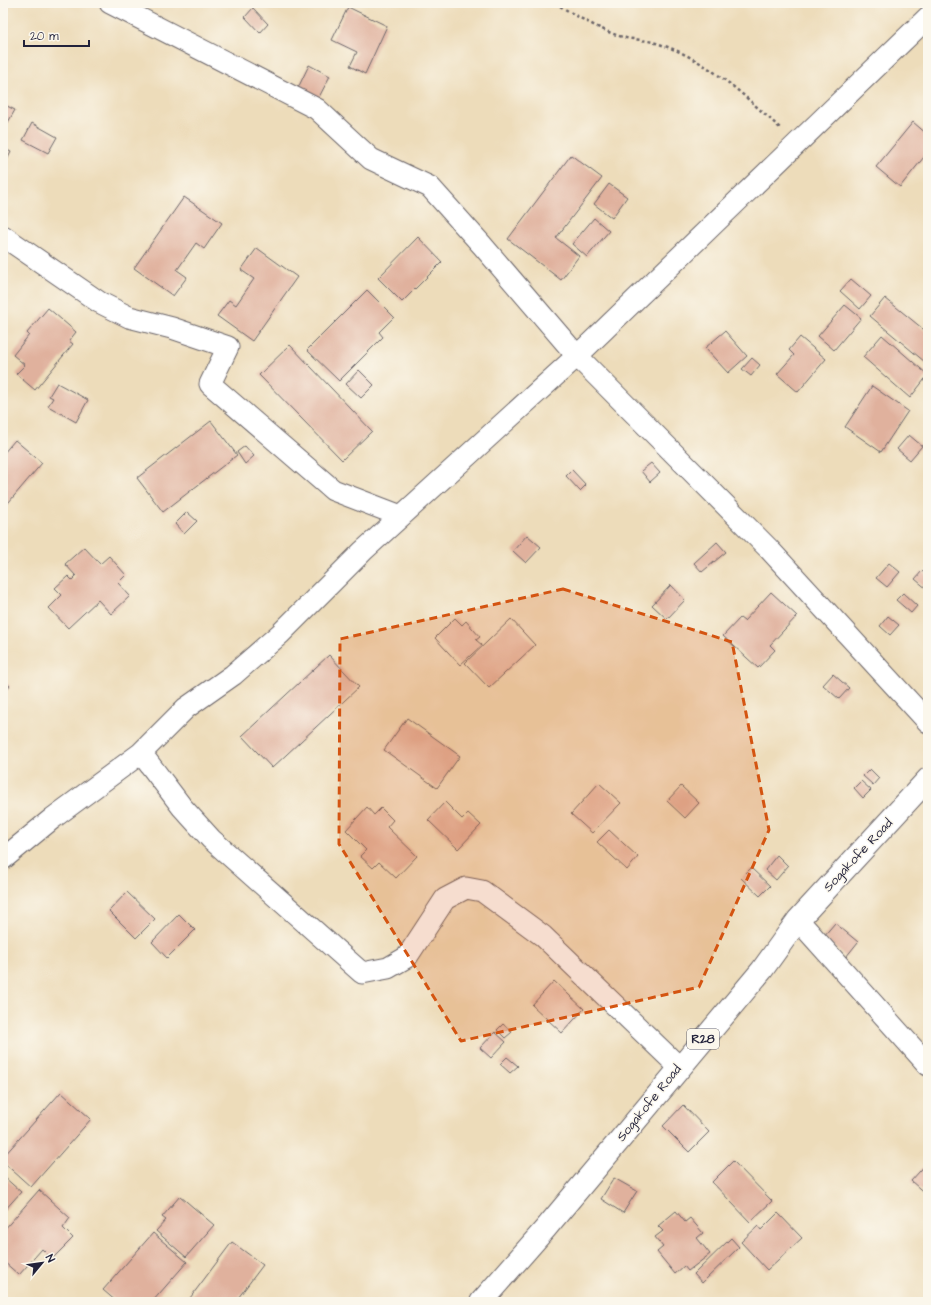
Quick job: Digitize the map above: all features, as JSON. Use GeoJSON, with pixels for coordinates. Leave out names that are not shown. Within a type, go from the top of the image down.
{"type":"FeatureCollection","features":[{"type":"Feature","properties":{"kind":"main road","name":"Sogakofe Road"},"geometry":{"type":"LineString","coordinates":[[481,1302],[546,1228],[679,1067],[762,970],[798,920],[928,779]]}},
{"type":"Feature","properties":{"kind":"street"},"geometry":{"type":"LineString","coordinates":[[110,3],[317,109],[371,160],[430,187],[577,356],[768,549],[928,722]]}},
{"type":"Feature","properties":{"kind":"street"},"geometry":{"type":"LineString","coordinates":[[3,859],[53,818],[141,753],[186,708],[233,675],[280,634],[363,551],[577,356],[928,17]]}},
{"type":"Feature","properties":{"kind":"street"},"geometry":{"type":"LineString","coordinates":[[3,236],[99,302],[128,317],[172,328],[228,347],[210,384],[333,490],[401,516]]}},
{"type":"Feature","properties":{"kind":"street"},"geometry":{"type":"LineString","coordinates":[[141,753],[182,807],[211,839],[362,973],[388,968],[407,956],[445,899],[466,888],[482,891],[543,936],[679,1067]]}},
{"type":"Feature","properties":{"kind":"street"},"geometry":{"type":"LineString","coordinates":[[798,920],[928,1066]]}},
{"type":"Feature","properties":{"kind":"path"},"geometry":{"type":"LineString","coordinates":[[555,3],[596,27],[626,38],[659,44],[694,59],[739,90],[796,143]]}},
{"type":"Feature","properties":{"kind":"highlighted area"},"geometry":{"type":"Polygon","coordinates":[[[563,589],[732,642],[769,830],[699,987],[461,1041],[339,844],[340,639],[563,589]]]}},
{"type":"Feature","properties":{"kind":"building"},"geometry":{"type":"Polygon","coordinates":[[[348,7],[387,26],[365,74],[350,66],[357,52],[332,40],[348,7]]]}},
{"type":"Feature","properties":{"kind":"building"},"geometry":{"type":"Polygon","coordinates":[[[253,8],[268,24],[260,33],[245,17],[253,8]]]}},
{"type":"Feature","properties":{"kind":"building"},"geometry":{"type":"Polygon","coordinates":[[[309,65],[330,76],[318,99],[298,88],[309,65]]]}},
{"type":"Feature","properties":{"kind":"building"},"geometry":{"type":"Polygon","coordinates":[[[3,104],[15,110],[3,131],[3,104]]]}},
{"type":"Feature","properties":{"kind":"building"},"geometry":{"type":"Polygon","coordinates":[[[913,122],[928,135],[928,152],[900,187],[876,167],[913,122]]]}},
{"type":"Feature","properties":{"kind":"building"},"geometry":{"type":"Polygon","coordinates":[[[32,123],[57,137],[48,153],[23,140],[32,123]]]}},
{"type":"Feature","properties":{"kind":"building"},"geometry":{"type":"Polygon","coordinates":[[[3,148],[11,152],[7,160],[3,158],[3,148]]]}},
{"type":"Feature","properties":{"kind":"building"},"geometry":{"type":"Polygon","coordinates":[[[571,155],[602,178],[556,238],[579,256],[561,280],[508,239],[571,155]]]}},
{"type":"Feature","properties":{"kind":"building"},"geometry":{"type":"Polygon","coordinates":[[[609,184],[627,197],[612,218],[594,204],[609,184]]]}},
{"type":"Feature","properties":{"kind":"building"},"geometry":{"type":"Polygon","coordinates":[[[184,197],[222,223],[204,249],[196,243],[177,270],[187,277],[173,296],[134,268],[184,197]]]}},
{"type":"Feature","properties":{"kind":"building"},"geometry":{"type":"Polygon","coordinates":[[[594,218],[609,231],[587,257],[572,244],[594,218]]]}},
{"type":"Feature","properties":{"kind":"building"},"geometry":{"type":"Polygon","coordinates":[[[418,237],[442,262],[402,302],[378,278],[418,237]]]}},
{"type":"Feature","properties":{"kind":"building"},"geometry":{"type":"Polygon","coordinates":[[[257,248],[297,277],[252,341],[217,316],[229,300],[236,305],[254,279],[241,270],[257,248]]]}},
{"type":"Feature","properties":{"kind":"building"},"geometry":{"type":"Polygon","coordinates":[[[851,279],[871,296],[860,309],[840,291],[851,279]]]}},
{"type":"Feature","properties":{"kind":"building"},"geometry":{"type":"Polygon","coordinates":[[[367,290],[394,317],[379,332],[383,337],[339,381],[307,350],[367,290]]]}},
{"type":"Feature","properties":{"kind":"building"},"geometry":{"type":"Polygon","coordinates":[[[885,298],[928,333],[928,358],[925,362],[870,316],[885,298]]]}},
{"type":"Feature","properties":{"kind":"building"},"geometry":{"type":"Polygon","coordinates":[[[845,305],[861,318],[834,350],[818,336],[845,305]]]}},
{"type":"Feature","properties":{"kind":"building"},"geometry":{"type":"Polygon","coordinates":[[[48,308],[76,332],[69,341],[73,344],[35,390],[16,374],[25,365],[13,355],[29,335],[27,333],[48,308]]]}},
{"type":"Feature","properties":{"kind":"building"},"geometry":{"type":"Polygon","coordinates":[[[725,331],[747,356],[728,373],[705,348],[725,331]]]}},
{"type":"Feature","properties":{"kind":"building"},"geometry":{"type":"Polygon","coordinates":[[[882,335],[928,375],[910,398],[863,357],[882,335]]]}},
{"type":"Feature","properties":{"kind":"building"},"geometry":{"type":"Polygon","coordinates":[[[800,337],[826,359],[798,392],[777,374],[794,355],[789,350],[800,337]]]}},
{"type":"Feature","properties":{"kind":"building"},"geometry":{"type":"Polygon","coordinates":[[[290,345],[372,431],[342,460],[259,375],[290,345]]]}},
{"type":"Feature","properties":{"kind":"building"},"geometry":{"type":"Polygon","coordinates":[[[752,358],[760,365],[751,376],[742,369],[752,358]]]}},
{"type":"Feature","properties":{"kind":"building"},"geometry":{"type":"Polygon","coordinates":[[[359,370],[374,385],[361,398],[346,384],[359,370]]]}},
{"type":"Feature","properties":{"kind":"building"},"geometry":{"type":"Polygon","coordinates":[[[57,383],[88,400],[76,422],[48,406],[53,398],[49,396],[57,383]]]}},
{"type":"Feature","properties":{"kind":"building"},"geometry":{"type":"Polygon","coordinates":[[[872,386],[908,411],[881,452],[845,427],[872,386]]]}},
{"type":"Feature","properties":{"kind":"building"},"geometry":{"type":"Polygon","coordinates":[[[211,421],[237,455],[163,512],[137,478],[211,421]]]}},
{"type":"Feature","properties":{"kind":"building"},"geometry":{"type":"Polygon","coordinates":[[[909,435],[922,446],[910,460],[897,449],[909,435]]]}},
{"type":"Feature","properties":{"kind":"building"},"geometry":{"type":"Polygon","coordinates":[[[15,440],[42,463],[3,509],[3,454],[15,440]]]}},
{"type":"Feature","properties":{"kind":"building"},"geometry":{"type":"Polygon","coordinates":[[[245,446],[254,456],[245,464],[237,452],[245,446]]]}},
{"type":"Feature","properties":{"kind":"building"},"geometry":{"type":"Polygon","coordinates":[[[651,463],[660,473],[650,482],[641,471],[651,463]]]}},
{"type":"Feature","properties":{"kind":"building"},"geometry":{"type":"Polygon","coordinates":[[[572,470],[586,485],[580,491],[566,476],[572,470]]]}},
{"type":"Feature","properties":{"kind":"building"},"geometry":{"type":"Polygon","coordinates":[[[187,512],[197,521],[184,534],[175,524],[187,512]]]}},
{"type":"Feature","properties":{"kind":"building"},"geometry":{"type":"Polygon","coordinates":[[[527,535],[541,547],[526,563],[513,551],[527,535]]]}},
{"type":"Feature","properties":{"kind":"building"},"geometry":{"type":"Polygon","coordinates":[[[717,542],[726,552],[702,572],[694,563],[717,542]]]}},
{"type":"Feature","properties":{"kind":"building"},"geometry":{"type":"Polygon","coordinates":[[[84,547],[100,564],[109,556],[126,575],[118,583],[130,596],[111,614],[98,600],[68,628],[49,608],[62,595],[55,588],[68,576],[72,580],[76,576],[65,564],[84,547]]]}},
{"type":"Feature","properties":{"kind":"building"},"geometry":{"type":"Polygon","coordinates":[[[889,563],[900,572],[887,587],[876,578],[889,563]]]}},
{"type":"Feature","properties":{"kind":"building"},"geometry":{"type":"Polygon","coordinates":[[[922,571],[928,576],[928,590],[915,579],[922,571]]]}},
{"type":"Feature","properties":{"kind":"building"},"geometry":{"type":"Polygon","coordinates":[[[671,585],[685,600],[667,619],[652,605],[671,585]]]}},
{"type":"Feature","properties":{"kind":"building"},"geometry":{"type":"Polygon","coordinates":[[[771,592],[797,616],[770,645],[775,650],[758,668],[723,636],[740,618],[744,621],[771,592]]]}},
{"type":"Feature","properties":{"kind":"building"},"geometry":{"type":"Polygon","coordinates":[[[903,593],[917,606],[911,613],[896,600],[903,593]]]}},
{"type":"Feature","properties":{"kind":"building"},"geometry":{"type":"Polygon","coordinates":[[[888,616],[899,625],[890,635],[880,626],[888,616]]]}},
{"type":"Feature","properties":{"kind":"building"},"geometry":{"type":"Polygon","coordinates":[[[455,618],[462,625],[466,621],[480,637],[476,640],[482,645],[460,665],[435,638],[455,618]]]}},
{"type":"Feature","properties":{"kind":"building"},"geometry":{"type":"Polygon","coordinates":[[[511,619],[535,645],[489,688],[465,663],[511,619]]]}},
{"type":"Feature","properties":{"kind":"building"},"geometry":{"type":"Polygon","coordinates":[[[329,655],[359,687],[272,768],[242,736],[329,655]]]}},
{"type":"Feature","properties":{"kind":"building"},"geometry":{"type":"Polygon","coordinates":[[[833,674],[849,688],[839,699],[823,685],[833,674]]]}},
{"type":"Feature","properties":{"kind":"building"},"geometry":{"type":"Polygon","coordinates":[[[3,680],[10,686],[3,695],[3,680]]]}},
{"type":"Feature","properties":{"kind":"building"},"geometry":{"type":"Polygon","coordinates":[[[407,718],[460,756],[437,788],[384,750],[407,718]]]}},
{"type":"Feature","properties":{"kind":"building"},"geometry":{"type":"Polygon","coordinates":[[[870,769],[879,778],[873,785],[863,776],[870,769]]]}},
{"type":"Feature","properties":{"kind":"building"},"geometry":{"type":"Polygon","coordinates":[[[861,781],[871,790],[863,798],[854,788],[861,781]]]}},
{"type":"Feature","properties":{"kind":"building"},"geometry":{"type":"Polygon","coordinates":[[[599,783],[621,803],[592,833],[571,814],[599,783]]]}},
{"type":"Feature","properties":{"kind":"building"},"geometry":{"type":"Polygon","coordinates":[[[681,786],[699,803],[685,818],[667,801],[681,786]]]}},
{"type":"Feature","properties":{"kind":"building"},"geometry":{"type":"Polygon","coordinates":[[[445,802],[462,819],[468,813],[481,825],[458,849],[428,820],[445,802]]]}},
{"type":"Feature","properties":{"kind":"building"},"geometry":{"type":"Polygon","coordinates":[[[367,807],[374,815],[381,808],[393,820],[387,827],[417,856],[396,878],[379,862],[373,868],[360,856],[366,850],[346,830],[367,807]]]}},
{"type":"Feature","properties":{"kind":"building"},"geometry":{"type":"Polygon","coordinates":[[[609,830],[638,857],[627,870],[597,842],[609,830]]]}},
{"type":"Feature","properties":{"kind":"building"},"geometry":{"type":"Polygon","coordinates":[[[777,855],[788,866],[776,880],[765,870],[777,855]]]}},
{"type":"Feature","properties":{"kind":"building"},"geometry":{"type":"Polygon","coordinates":[[[751,868],[770,886],[760,896],[741,878],[751,868]]]}},
{"type":"Feature","properties":{"kind":"building"},"geometry":{"type":"Polygon","coordinates":[[[127,892],[155,919],[136,938],[109,911],[127,892]]]}},
{"type":"Feature","properties":{"kind":"building"},"geometry":{"type":"Polygon","coordinates":[[[179,914],[195,930],[167,958],[152,942],[179,914]]]}},
{"type":"Feature","properties":{"kind":"building"},"geometry":{"type":"Polygon","coordinates":[[[835,923],[858,942],[846,957],[823,937],[835,923]]]}},
{"type":"Feature","properties":{"kind":"building"},"geometry":{"type":"Polygon","coordinates":[[[554,981],[584,1009],[562,1033],[532,1005],[554,981]]]}},
{"type":"Feature","properties":{"kind":"building"},"geometry":{"type":"Polygon","coordinates":[[[503,1024],[512,1032],[505,1038],[497,1030],[503,1024]]]}},
{"type":"Feature","properties":{"kind":"building"},"geometry":{"type":"Polygon","coordinates":[[[495,1032],[506,1042],[491,1058],[480,1048],[495,1032]]]}},
{"type":"Feature","properties":{"kind":"building"},"geometry":{"type":"Polygon","coordinates":[[[507,1057],[518,1066],[510,1073],[500,1064],[507,1057]]]}},
{"type":"Feature","properties":{"kind":"building"},"geometry":{"type":"Polygon","coordinates":[[[61,1092],[91,1119],[31,1187],[3,1162],[3,1157],[61,1092]]]}},
{"type":"Feature","properties":{"kind":"building"},"geometry":{"type":"Polygon","coordinates":[[[683,1105],[709,1132],[689,1152],[663,1126],[683,1105]]]}},
{"type":"Feature","properties":{"kind":"building"},"geometry":{"type":"Polygon","coordinates":[[[733,1161],[772,1201],[750,1222],[712,1182],[733,1161]]]}},
{"type":"Feature","properties":{"kind":"building"},"geometry":{"type":"Polygon","coordinates":[[[928,1162],[928,1196],[911,1181],[928,1162]]]}},
{"type":"Feature","properties":{"kind":"building"},"geometry":{"type":"Polygon","coordinates":[[[3,1176],[21,1192],[3,1212],[3,1176]]]}},
{"type":"Feature","properties":{"kind":"building"},"geometry":{"type":"Polygon","coordinates":[[[614,1178],[637,1191],[623,1213],[601,1199],[614,1178]]]}},
{"type":"Feature","properties":{"kind":"building"},"geometry":{"type":"Polygon","coordinates":[[[39,1190],[70,1218],[63,1228],[73,1238],[52,1259],[42,1249],[19,1275],[3,1261],[3,1231],[39,1190]]]}},
{"type":"Feature","properties":{"kind":"building"},"geometry":{"type":"Polygon","coordinates":[[[180,1196],[214,1225],[186,1257],[156,1231],[166,1220],[162,1217],[180,1196]]]}},
{"type":"Feature","properties":{"kind":"building"},"geometry":{"type":"Polygon","coordinates":[[[676,1211],[685,1222],[690,1218],[703,1233],[697,1238],[710,1254],[688,1271],[684,1266],[675,1274],[657,1252],[663,1247],[655,1237],[663,1231],[658,1226],[676,1211]]]}},
{"type":"Feature","properties":{"kind":"building"},"geometry":{"type":"Polygon","coordinates":[[[778,1213],[802,1238],[767,1270],[741,1242],[758,1226],[761,1230],[778,1213]]]}},
{"type":"Feature","properties":{"kind":"building"},"geometry":{"type":"Polygon","coordinates":[[[153,1233],[187,1262],[152,1302],[117,1302],[103,1290],[153,1233]]]}},
{"type":"Feature","properties":{"kind":"building"},"geometry":{"type":"Polygon","coordinates":[[[731,1238],[739,1247],[702,1283],[694,1274],[731,1238]]]}},
{"type":"Feature","properties":{"kind":"building"},"geometry":{"type":"Polygon","coordinates":[[[232,1242],[263,1265],[235,1302],[187,1302],[232,1242]]]}}]}
